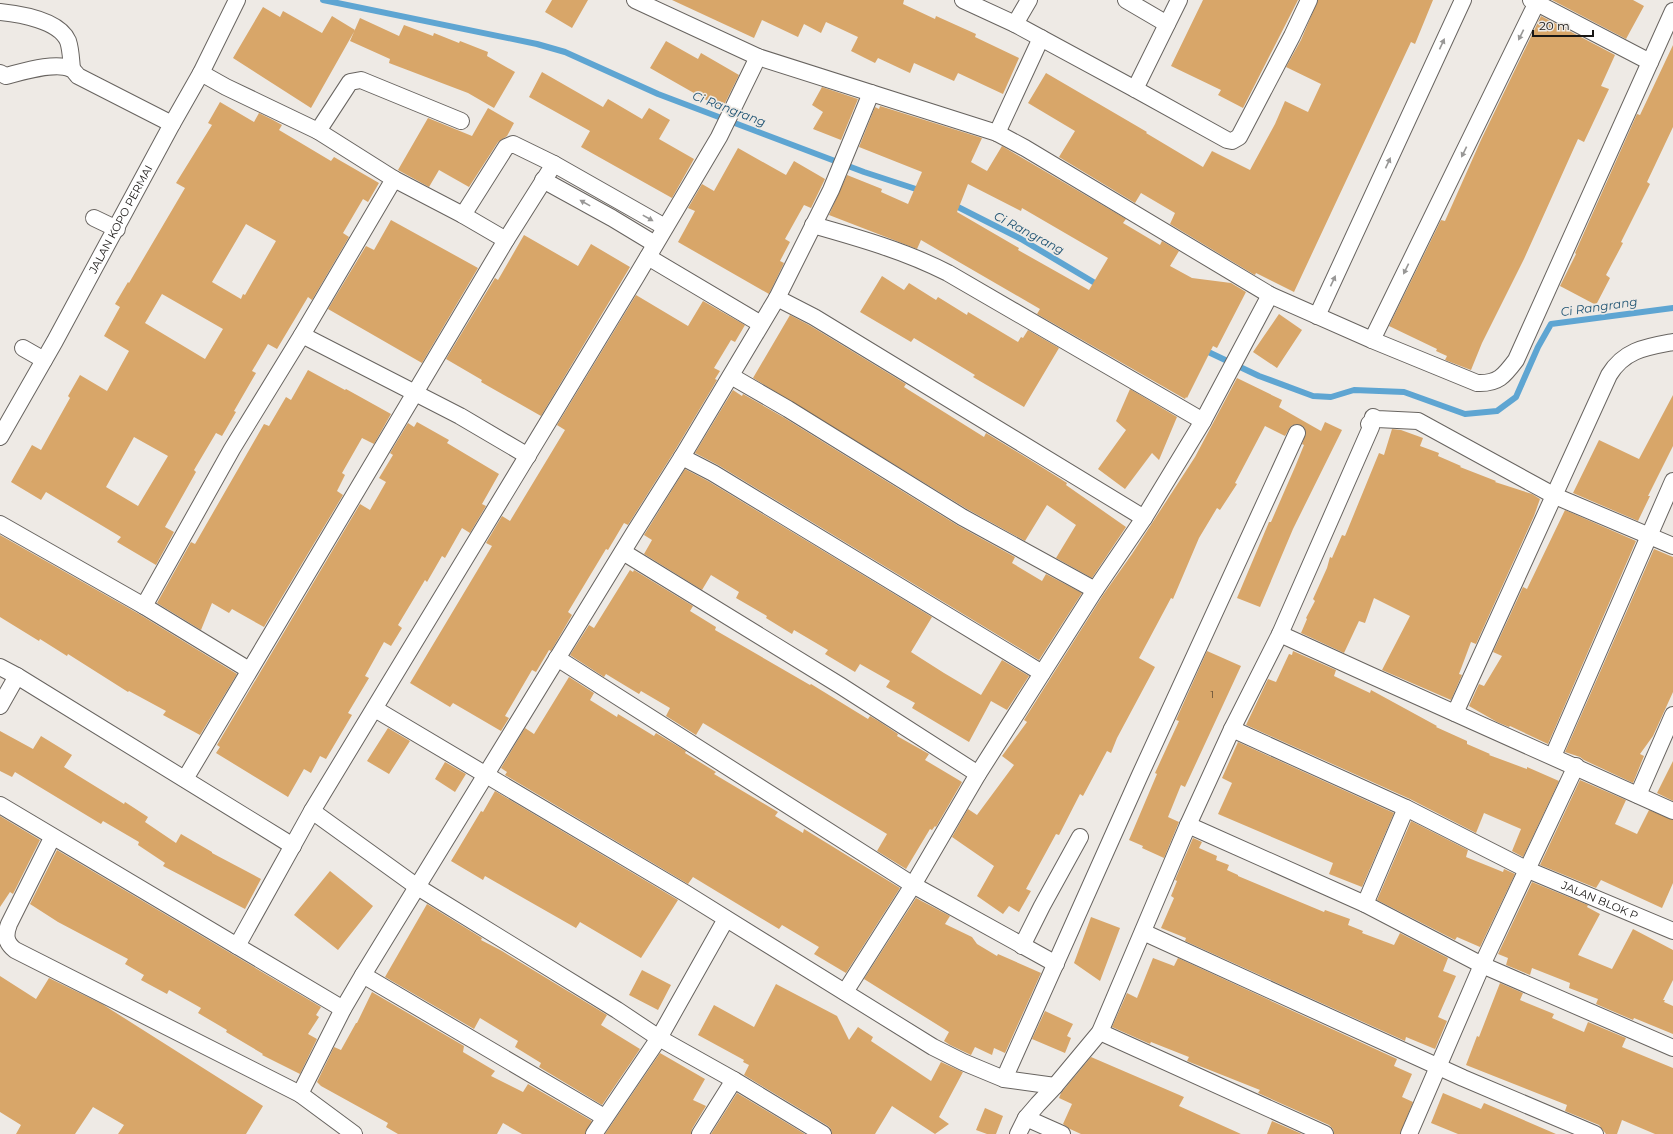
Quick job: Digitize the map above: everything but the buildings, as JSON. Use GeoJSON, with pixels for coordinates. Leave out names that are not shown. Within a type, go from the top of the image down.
{"type":"FeatureCollection","features":[{"type":"Feature","properties":{"kind":"street"},"geometry":{"type":"LineString","coordinates":[[634,0],[758,57],[997,134],[1032,152],[1270,295],[1372,340],[1477,383],[1495,382],[1502,378],[1516,360],[1673,11]]}},
{"type":"Feature","properties":{"kind":"street"},"geometry":{"type":"LineString","coordinates":[[963,0],[1015,24],[1227,140],[1234,141],[1239,137],[1268,83],[1309,0]]}},
{"type":"Feature","properties":{"kind":"street"},"geometry":{"type":"LineString","coordinates":[[1015,24],[1029,0]]}},
{"type":"Feature","properties":{"kind":"street"},"geometry":{"type":"LineString","coordinates":[[1126,0],[1167,24]]}},
{"type":"Feature","properties":{"kind":"street"},"geometry":{"type":"LineString","coordinates":[[1135,89],[1179,0]]}},
{"type":"Feature","properties":{"kind":"street"},"geometry":{"type":"LineString","coordinates":[[1317,316],[1463,0]]}},
{"type":"Feature","properties":{"kind":"street"},"geometry":{"type":"LineString","coordinates":[[1372,340],[1535,1],[1650,62]]}},
{"type":"Feature","properties":{"kind":"street","name":"JALAN KOPO PERMAI"},"geometry":{"type":"LineString","coordinates":[[0,437],[117,229],[172,124],[201,74],[235,6]]}},
{"type":"Feature","properties":{"kind":"street"},"geometry":{"type":"LineString","coordinates":[[0,12],[32,18],[47,23],[60,31],[68,40],[71,52],[72,69],[78,76],[172,124]]}},
{"type":"Feature","properties":{"kind":"street"},"geometry":{"type":"LineString","coordinates":[[997,134],[1041,38]]}},
{"type":"Feature","properties":{"kind":"street"},"geometry":{"type":"LineString","coordinates":[[237,946],[312,811],[528,456],[719,136],[758,57]]}},
{"type":"Feature","properties":{"kind":"street"},"geometry":{"type":"LineString","coordinates":[[2,78],[35,68],[60,67],[72,69]]}},
{"type":"Feature","properties":{"kind":"street"},"geometry":{"type":"LineString","coordinates":[[201,74],[318,131],[394,179],[463,215],[506,240]]}},
{"type":"Feature","properties":{"kind":"street"},"geometry":{"type":"LineString","coordinates":[[318,131],[350,82],[361,80],[461,121]]}},
{"type":"Feature","properties":{"kind":"street"},"geometry":{"type":"LineString","coordinates":[[300,1094],[343,1009],[416,886],[682,457],[777,298],[831,190],[871,93]]}},
{"type":"Feature","properties":{"kind":"street"},"geometry":{"type":"LineString","coordinates":[[463,215],[506,148],[509,145],[516,145],[554,164],[665,227]]}},
{"type":"Feature","properties":{"kind":"street"},"geometry":{"type":"LineString","coordinates":[[185,779],[506,240],[554,164]]}},
{"type":"Feature","properties":{"kind":"street"},"geometry":{"type":"LineString","coordinates":[[144,606],[232,449],[302,335],[394,179]]}},
{"type":"Feature","properties":{"kind":"street"},"geometry":{"type":"LineString","coordinates":[[543,180],[612,218],[651,250],[761,324]]}},
{"type":"Feature","properties":{"kind":"street"},"geometry":{"type":"LineString","coordinates":[[612,218],[620,202]]}},
{"type":"Feature","properties":{"kind":"street"},"geometry":{"type":"LineString","coordinates":[[94,218],[117,229]]}},
{"type":"Feature","properties":{"kind":"street"},"geometry":{"type":"LineString","coordinates":[[813,225],[897,250],[942,270],[1006,305],[1203,421]]}},
{"type":"Feature","properties":{"kind":"street"},"geometry":{"type":"LineString","coordinates":[[845,992],[913,885],[978,774],[1094,590],[1144,518],[1203,421],[1239,356],[1270,295]]}},
{"type":"Feature","properties":{"kind":"street"},"geometry":{"type":"LineString","coordinates":[[777,298],[827,325],[1144,518]]}},
{"type":"Feature","properties":{"kind":"street"},"geometry":{"type":"LineString","coordinates":[[302,335],[460,416],[528,456]]}},
{"type":"Feature","properties":{"kind":"street"},"geometry":{"type":"LineString","coordinates":[[1455,713],[1609,375],[1614,367],[1626,356],[1637,351],[1673,342]]}},
{"type":"Feature","properties":{"kind":"street"},"geometry":{"type":"LineString","coordinates":[[23,348],[44,360]]}},
{"type":"Feature","properties":{"kind":"street"},"geometry":{"type":"LineString","coordinates":[[731,376],[794,413],[962,517],[1094,590]]}},
{"type":"Feature","properties":{"kind":"street"},"geometry":{"type":"LineString","coordinates":[[1018,1134],[1026,1118],[1100,1032],[1188,825],[1232,729],[1280,634],[1373,417],[1377,419],[1418,421],[1555,496],[1649,534],[1673,546]]}},
{"type":"Feature","properties":{"kind":"street"},"geometry":{"type":"LineString","coordinates":[[1004,1079],[1297,433]]}},
{"type":"Feature","properties":{"kind":"street"},"geometry":{"type":"LineString","coordinates":[[682,457],[713,473],[1042,673]]}},
{"type":"Feature","properties":{"kind":"street"},"geometry":{"type":"LineString","coordinates":[[1553,756],[1673,481]]}},
{"type":"Feature","properties":{"kind":"street"},"geometry":{"type":"LineString","coordinates":[[0,524],[144,606],[249,670]]}},
{"type":"Feature","properties":{"kind":"street"},"geometry":{"type":"LineString","coordinates":[[623,552],[841,686],[978,774]]}},
{"type":"Feature","properties":{"kind":"street"},"geometry":{"type":"LineString","coordinates":[[1280,634],[1673,811]]}},
{"type":"Feature","properties":{"kind":"street"},"geometry":{"type":"LineString","coordinates":[[557,658],[913,885],[1056,964]]}},
{"type":"Feature","properties":{"kind":"street"},"geometry":{"type":"LineString","coordinates":[[0,667],[293,846]]}},
{"type":"Feature","properties":{"kind":"street"},"geometry":{"type":"LineString","coordinates":[[0,706],[17,676]]}},
{"type":"Feature","properties":{"kind":"street"},"geometry":{"type":"LineString","coordinates":[[375,709],[486,774],[726,919],[933,1047],[963,1062],[1004,1079],[1055,1086]]}},
{"type":"Feature","properties":{"kind":"street"},"geometry":{"type":"LineString","coordinates":[[1638,795],[1673,715]]}},
{"type":"Feature","properties":{"kind":"street","name":"JALAN BLOK P"},"geometry":{"type":"LineString","coordinates":[[1232,729],[1406,808],[1528,870],[1673,931]]}},
{"type":"Feature","properties":{"kind":"street"},"geometry":{"type":"LineString","coordinates":[[1409,1134],[1482,965],[1576,766]]}},
{"type":"Feature","properties":{"kind":"street"},"geometry":{"type":"LineString","coordinates":[[0,806],[343,1009]]}},
{"type":"Feature","properties":{"kind":"street"},"geometry":{"type":"LineString","coordinates":[[1365,904],[1406,808]]}},
{"type":"Feature","properties":{"kind":"street"},"geometry":{"type":"LineString","coordinates":[[312,811],[416,886],[659,1038],[734,1080],[813,1132]]}},
{"type":"Feature","properties":{"kind":"street"},"geometry":{"type":"LineString","coordinates":[[1188,825],[1365,904],[1482,965],[1673,1048]]}},
{"type":"Feature","properties":{"kind":"street"},"geometry":{"type":"LineString","coordinates":[[1022,946],[1080,837]]}},
{"type":"Feature","properties":{"kind":"street"},"geometry":{"type":"LineString","coordinates":[[52,838],[9,924],[6,936],[10,946],[300,1094],[354,1134]]}},
{"type":"Feature","properties":{"kind":"street"},"geometry":{"type":"LineString","coordinates":[[594,1134],[604,1117],[659,1038],[726,919]]}},
{"type":"Feature","properties":{"kind":"street"},"geometry":{"type":"LineString","coordinates":[[1143,932],[1438,1067],[1595,1134]]}},
{"type":"Feature","properties":{"kind":"street"},"geometry":{"type":"LineString","coordinates":[[363,975],[604,1117]]}},
{"type":"Feature","properties":{"kind":"street"},"geometry":{"type":"LineString","coordinates":[[1100,1032],[1325,1134]]}},
{"type":"Feature","properties":{"kind":"street"},"geometry":{"type":"LineString","coordinates":[[700,1134],[734,1080]]}},
{"type":"Feature","properties":{"kind":"street"},"geometry":{"type":"LineString","coordinates":[[1026,1118],[1062,1134]]}},
{"type":"Feature","properties":{"kind":"waterway","name":"Ci Rangrang"},"geometry":{"type":"LineString","coordinates":[[323,0],[537,44],[565,52],[658,94],[864,172],[922,191]]}},
{"type":"Feature","properties":{"kind":"waterway","name":"Ci Rangrang"},"geometry":{"type":"LineString","coordinates":[[952,204],[1021,239],[1100,286]]}},
{"type":"Feature","properties":{"kind":"waterway","name":"Ci Rangrang"},"geometry":{"type":"LineString","coordinates":[[1202,349],[1259,376],[1313,396],[1331,397],[1354,390],[1404,392],[1465,414],[1497,411],[1516,397],[1538,347],[1551,324],[1673,308]]}}]}
